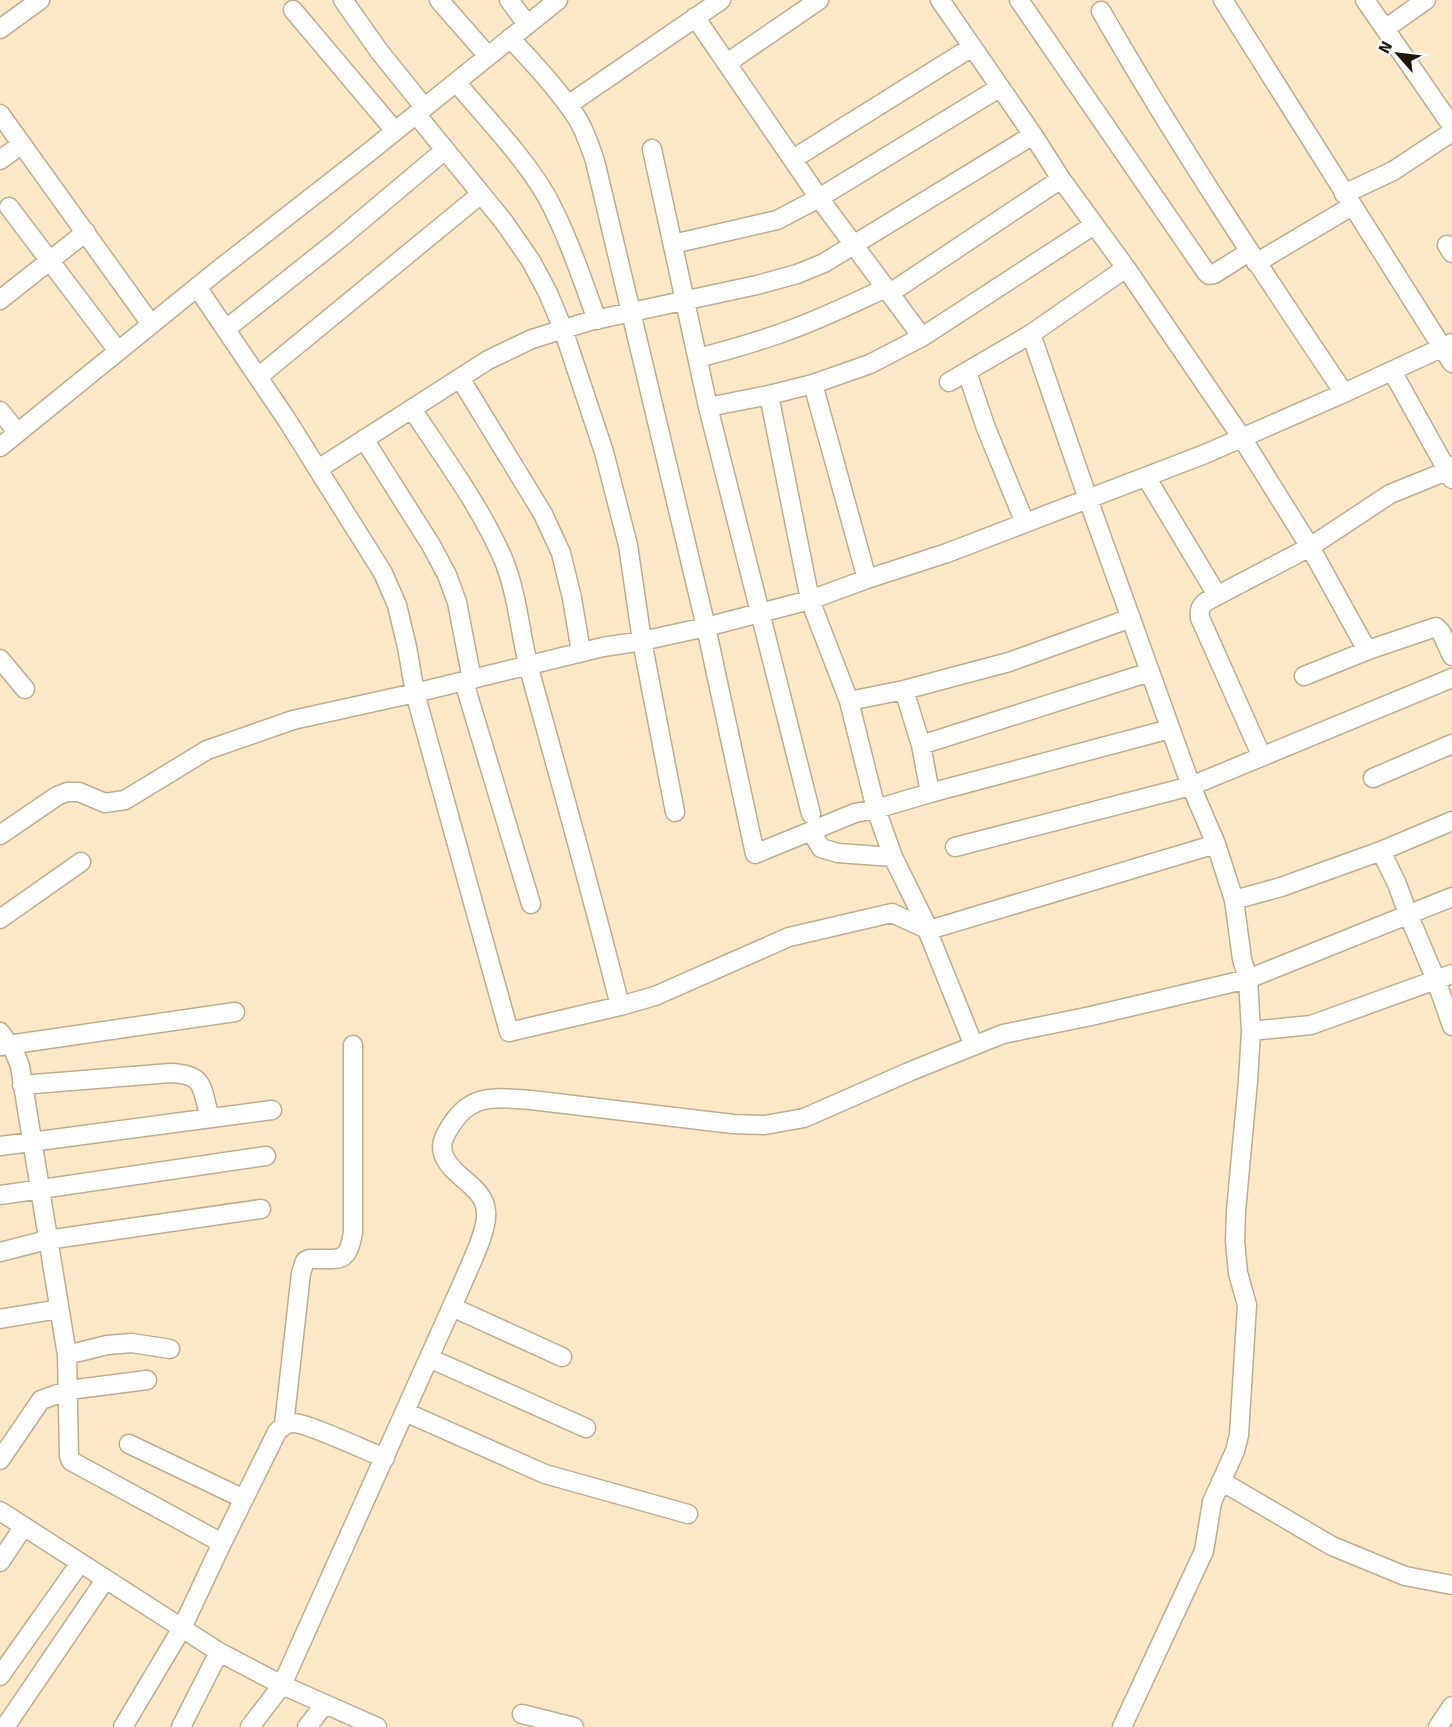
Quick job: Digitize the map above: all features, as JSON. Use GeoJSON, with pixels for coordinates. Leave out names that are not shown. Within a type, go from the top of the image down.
{"type":"FeatureCollection","features":[{"type":"Feature","properties":{"kind":"street"},"geometry":{"type":"LineString","coordinates":[[0,29],[40,0]]}},
{"type":"Feature","properties":{"kind":"street"},"geometry":{"type":"LineString","coordinates":[[344,0],[445,150],[504,222],[531,261],[563,329],[607,462],[628,545],[642,641],[675,812]]}},
{"type":"Feature","properties":{"kind":"street"},"geometry":{"type":"LineString","coordinates":[[439,0],[488,56]]}},
{"type":"Feature","properties":{"kind":"street"},"geometry":{"type":"LineString","coordinates":[[509,0],[527,24]]}},
{"type":"Feature","properties":{"kind":"street"},"geometry":{"type":"LineString","coordinates":[[0,447],[558,0]]}},
{"type":"Feature","properties":{"kind":"street"},"geometry":{"type":"LineString","coordinates":[[568,105],[721,0]]}},
{"type":"Feature","properties":{"kind":"street"},"geometry":{"type":"LineString","coordinates":[[727,63],[819,0]]}},
{"type":"Feature","properties":{"kind":"street"},"geometry":{"type":"LineString","coordinates":[[939,0],[1242,438],[1310,547],[1363,643],[1371,649]]}},
{"type":"Feature","properties":{"kind":"street"},"geometry":{"type":"LineString","coordinates":[[1019,0],[1209,275],[1253,258],[1348,200],[1452,132]]}},
{"type":"Feature","properties":{"kind":"street"},"geometry":{"type":"LineString","coordinates":[[0,835],[57,796],[67,792],[79,792],[105,803],[125,800],[207,750],[293,720],[468,681],[603,647],[706,627],[810,600],[947,553],[1146,477],[1242,438],[1392,371],[1449,352],[1348,200],[1223,0]]}},
{"type":"Feature","properties":{"kind":"street"},"geometry":{"type":"LineString","coordinates":[[1365,0],[1452,126]]}},
{"type":"Feature","properties":{"kind":"street"},"geometry":{"type":"LineString","coordinates":[[1385,29],[1426,0]]}},
{"type":"Feature","properties":{"kind":"street"},"geometry":{"type":"LineString","coordinates":[[293,10],[395,131]]}},
{"type":"Feature","properties":{"kind":"street"},"geometry":{"type":"LineString","coordinates":[[1101,11],[1253,258],[1344,393]]}},
{"type":"Feature","properties":{"kind":"street"},"geometry":{"type":"LineString","coordinates":[[695,17],[819,198],[922,337]]}},
{"type":"Feature","properties":{"kind":"street"},"geometry":{"type":"LineString","coordinates":[[510,38],[578,119],[595,161],[706,627],[755,854],[811,823],[876,809],[1170,729]]}},
{"type":"Feature","properties":{"kind":"street"},"geometry":{"type":"LineString","coordinates":[[793,159],[972,47]]}},
{"type":"Feature","properties":{"kind":"street"},"geometry":{"type":"LineString","coordinates":[[456,82],[505,140],[546,195],[562,226],[597,320]]}},
{"type":"Feature","properties":{"kind":"street"},"geometry":{"type":"LineString","coordinates":[[673,244],[777,220],[819,198],[999,88]]}},
{"type":"Feature","properties":{"kind":"street"},"geometry":{"type":"LineString","coordinates":[[0,114],[152,324]]}},
{"type":"Feature","properties":{"kind":"street"},"geometry":{"type":"LineString","coordinates":[[318,469],[488,360],[523,344],[563,329],[757,285],[797,274],[824,263],[1033,135]]}},
{"type":"Feature","properties":{"kind":"street"},"geometry":{"type":"LineString","coordinates":[[0,160],[22,144]]}},
{"type":"Feature","properties":{"kind":"street"},"geometry":{"type":"LineString","coordinates":[[652,149],[708,407],[811,823],[821,848],[837,853],[893,857]]}},
{"type":"Feature","properties":{"kind":"street"},"geometry":{"type":"LineString","coordinates":[[226,329],[338,240],[445,150]]}},
{"type":"Feature","properties":{"kind":"street"},"geometry":{"type":"LineString","coordinates":[[698,357],[788,331],[888,291],[1061,179]]}},
{"type":"Feature","properties":{"kind":"street"},"geometry":{"type":"LineString","coordinates":[[258,377],[481,194]]}},
{"type":"Feature","properties":{"kind":"street"},"geometry":{"type":"LineString","coordinates":[[9,207],[118,351]]}},
{"type":"Feature","properties":{"kind":"street"},"geometry":{"type":"LineString","coordinates":[[708,407],[813,384],[870,364],[922,337],[1094,225]]}},
{"type":"Feature","properties":{"kind":"street"},"geometry":{"type":"LineString","coordinates":[[0,300],[86,232]]}},
{"type":"Feature","properties":{"kind":"street"},"geometry":{"type":"LineString","coordinates":[[949,382],[1031,334],[1126,268]]}},
{"type":"Feature","properties":{"kind":"street"},"geometry":{"type":"LineString","coordinates":[[197,287],[318,469],[383,573],[397,605],[415,693],[509,1032],[656,996],[789,937],[892,913],[929,930],[1216,844]]}},
{"type":"Feature","properties":{"kind":"street"},"geometry":{"type":"LineString","coordinates":[[1031,334],[1170,729],[1216,844],[1234,900],[1242,959],[1248,979],[1251,1031],[1235,1241],[1238,1274],[1247,1305],[1239,1435],[1235,1451],[1212,1502],[1204,1551],[1122,1727]]}},
{"type":"Feature","properties":{"kind":"street"},"geometry":{"type":"LineString","coordinates":[[1262,757],[1200,618],[1199,611],[1201,606],[1217,595],[1310,547],[1390,494],[1450,472],[1392,371]]}},
{"type":"Feature","properties":{"kind":"street"},"geometry":{"type":"LineString","coordinates":[[967,372],[986,428],[1025,523]]}},
{"type":"Feature","properties":{"kind":"street"},"geometry":{"type":"LineString","coordinates":[[460,378],[543,514],[561,553],[572,598],[581,652]]}},
{"type":"Feature","properties":{"kind":"street"},"geometry":{"type":"LineString","coordinates":[[813,384],[867,579]]}},
{"type":"Feature","properties":{"kind":"street"},"geometry":{"type":"LineString","coordinates":[[769,395],[810,600],[849,701],[876,809],[893,857],[929,930],[974,1046]]}},
{"type":"Feature","properties":{"kind":"street"},"geometry":{"type":"LineString","coordinates":[[412,409],[491,532],[505,564],[528,665],[578,840],[620,1006]]}},
{"type":"Feature","properties":{"kind":"street"},"geometry":{"type":"LineString","coordinates":[[0,411],[17,432]]}},
{"type":"Feature","properties":{"kind":"street"},"geometry":{"type":"LineString","coordinates":[[364,439],[431,545],[447,575],[457,602],[468,681],[531,904]]}},
{"type":"Feature","properties":{"kind":"street"},"geometry":{"type":"LineString","coordinates":[[1146,477],[1217,595]]}},
{"type":"Feature","properties":{"kind":"street"},"geometry":{"type":"LineString","coordinates":[[849,701],[904,690],[1009,662],[1131,618]]}},
{"type":"Feature","properties":{"kind":"street"},"geometry":{"type":"LineString","coordinates":[[1304,676],[1371,649],[1436,627],[1442,632],[1452,656]]}},
{"type":"Feature","properties":{"kind":"street"},"geometry":{"type":"LineString","coordinates":[[0,659],[25,689]]}},
{"type":"Feature","properties":{"kind":"street"},"geometry":{"type":"LineString","coordinates":[[921,745],[1150,672]]}},
{"type":"Feature","properties":{"kind":"street"},"geometry":{"type":"LineString","coordinates":[[955,846],[1191,786],[1452,678]]}},
{"type":"Feature","properties":{"kind":"street"},"geometry":{"type":"LineString","coordinates":[[904,690],[921,745],[930,793]]}},
{"type":"Feature","properties":{"kind":"street"},"geometry":{"type":"LineString","coordinates":[[1373,778],[1452,744]]}},
{"type":"Feature","properties":{"kind":"street"},"geometry":{"type":"LineString","coordinates":[[1234,900],[1281,887],[1381,851],[1452,821]]}},
{"type":"Feature","properties":{"kind":"street"},"geometry":{"type":"LineString","coordinates":[[1381,851],[1408,914],[1444,977],[1452,1026]]}},
{"type":"Feature","properties":{"kind":"street"},"geometry":{"type":"LineString","coordinates":[[0,919],[81,862]]}},
{"type":"Feature","properties":{"kind":"street"},"geometry":{"type":"LineString","coordinates":[[250,1727],[282,1685],[452,1307],[485,1227],[486,1212],[483,1199],[446,1160],[442,1148],[443,1139],[455,1117],[480,1100],[497,1098],[732,1124],[765,1125],[804,1118],[1003,1034],[1248,979],[1452,897]]}},
{"type":"Feature","properties":{"kind":"street"},"geometry":{"type":"LineString","coordinates":[[1251,1031],[1311,1025],[1444,977]]}},
{"type":"Feature","properties":{"kind":"street"},"geometry":{"type":"LineString","coordinates":[[3,1041],[235,1012]]}},
{"type":"Feature","properties":{"kind":"street"},"geometry":{"type":"LineString","coordinates":[[3,1041],[18,1059],[67,1355],[69,1456],[73,1464],[222,1543]]}},
{"type":"Feature","properties":{"kind":"street"},"geometry":{"type":"LineString","coordinates":[[284,1425],[303,1265],[309,1259],[341,1258],[348,1254],[351,1246],[353,1232],[353,1045]]}},
{"type":"Feature","properties":{"kind":"street"},"geometry":{"type":"LineString","coordinates":[[22,1085],[170,1073],[186,1074],[195,1078],[200,1084],[210,1118]]}},
{"type":"Feature","properties":{"kind":"street"},"geometry":{"type":"LineString","coordinates":[[0,1146],[272,1110]]}},
{"type":"Feature","properties":{"kind":"street"},"geometry":{"type":"LineString","coordinates":[[0,1195],[266,1156]]}},
{"type":"Feature","properties":{"kind":"street"},"geometry":{"type":"LineString","coordinates":[[0,1251],[48,1240],[261,1209]]}},
{"type":"Feature","properties":{"kind":"street"},"geometry":{"type":"LineString","coordinates":[[452,1307],[561,1357]]}},
{"type":"Feature","properties":{"kind":"street"},"geometry":{"type":"LineString","coordinates":[[0,1319],[59,1310]]}},
{"type":"Feature","properties":{"kind":"street"},"geometry":{"type":"LineString","coordinates":[[67,1355],[107,1345],[132,1343],[150,1344],[170,1349]]}},
{"type":"Feature","properties":{"kind":"street"},"geometry":{"type":"LineString","coordinates":[[429,1358],[586,1428]]}},
{"type":"Feature","properties":{"kind":"street"},"geometry":{"type":"LineString","coordinates":[[0,1460],[41,1400],[69,1390],[147,1380]]}},
{"type":"Feature","properties":{"kind":"street"},"geometry":{"type":"LineString","coordinates":[[405,1412],[545,1474],[688,1514]]}},
{"type":"Feature","properties":{"kind":"street"},"geometry":{"type":"LineString","coordinates":[[123,1727],[182,1628],[277,1432],[284,1425],[294,1422],[385,1458]]}},
{"type":"Feature","properties":{"kind":"street"},"geometry":{"type":"LineString","coordinates":[[129,1443],[244,1499]]}},
{"type":"Feature","properties":{"kind":"street"},"geometry":{"type":"LineString","coordinates":[[1221,1481],[1332,1546],[1405,1576],[1452,1585]]}},
{"type":"Feature","properties":{"kind":"street"},"geometry":{"type":"LineString","coordinates":[[0,1511],[219,1652],[282,1685],[368,1725]]}},
{"type":"Feature","properties":{"kind":"street"},"geometry":{"type":"LineString","coordinates":[[0,1562],[24,1526]]}},
{"type":"Feature","properties":{"kind":"street"},"geometry":{"type":"LineString","coordinates":[[0,1676],[80,1563]]}},
{"type":"Feature","properties":{"kind":"street"},"geometry":{"type":"LineString","coordinates":[[5,1727],[105,1580]]}},
{"type":"Feature","properties":{"kind":"street"},"geometry":{"type":"LineString","coordinates":[[181,1727],[219,1652]]}},
{"type":"Feature","properties":{"kind":"street"},"geometry":{"type":"LineString","coordinates":[[307,1727],[325,1704]]}},
{"type":"Feature","properties":{"kind":"street"},"geometry":{"type":"LineString","coordinates":[[1438,1727],[1452,1706]]}},
{"type":"Feature","properties":{"kind":"street"},"geometry":{"type":"LineString","coordinates":[[522,1714],[573,1727]]}}]}
